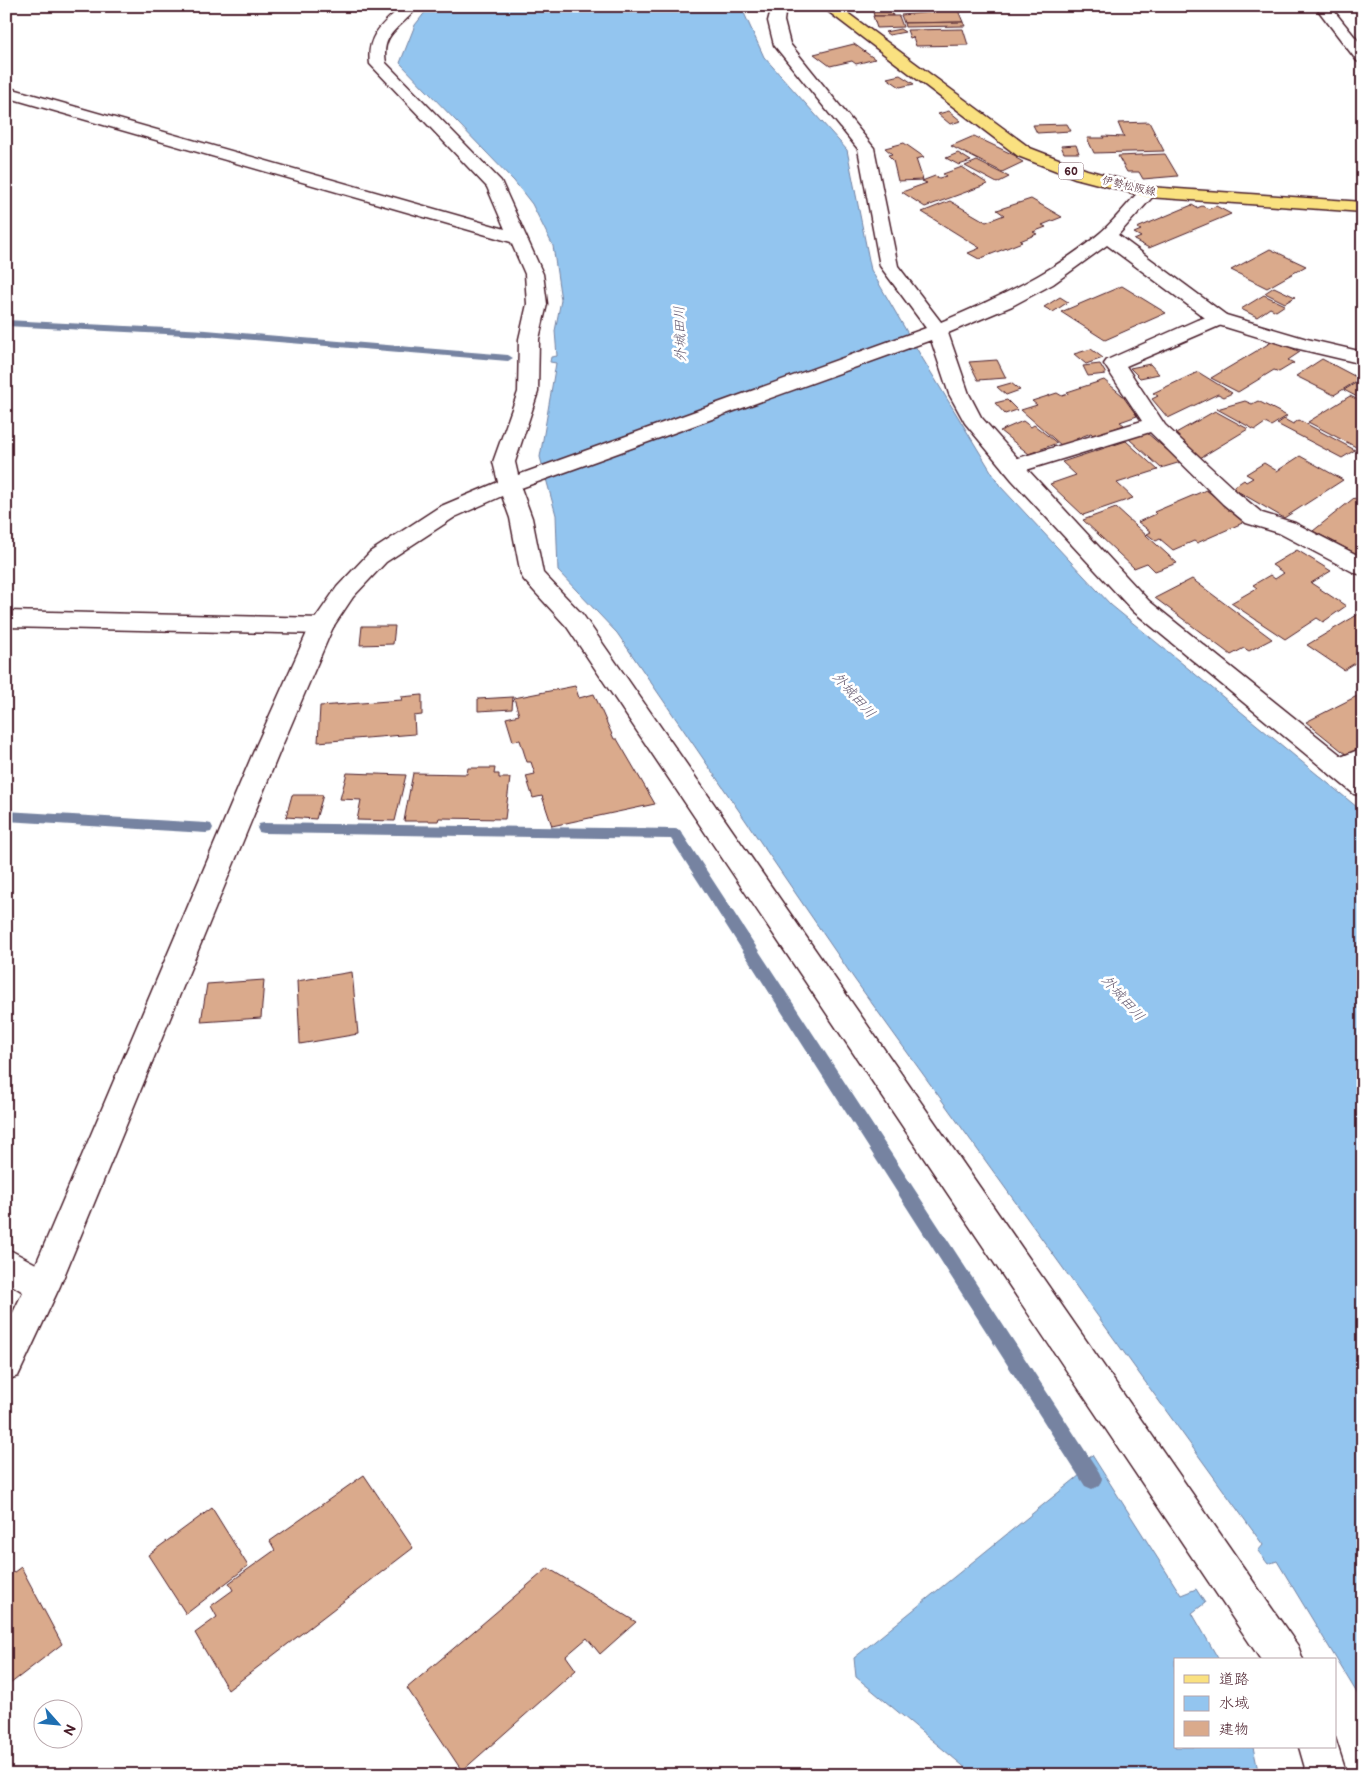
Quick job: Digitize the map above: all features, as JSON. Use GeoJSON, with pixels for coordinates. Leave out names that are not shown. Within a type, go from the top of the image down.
{"type":"FeatureCollection","features":[{"type":"Feature","properties":{"kind":"main road","name":"伊勢松阪線"},"geometry":{"type":"LineString","coordinates":[[828,6],[883,45],[1024,152],[1046,162],[1148,192],[1363,207]]}},
{"type":"Feature","properties":{"kind":"street"},"geometry":{"type":"LineString","coordinates":[[412,6],[379,38],[375,52],[378,64],[495,185],[534,274],[537,304],[529,339],[528,392],[504,462],[519,482],[521,518],[532,575],[575,621],[1283,1658]]}},
{"type":"Feature","properties":{"kind":"street"},"geometry":{"type":"LineString","coordinates":[[779,6],[776,21],[782,44],[866,148],[889,266],[929,333],[972,419],[1013,467],[1141,606],[1363,787]]}},
{"type":"Feature","properties":{"kind":"street"},"geometry":{"type":"LineString","coordinates":[[1322,6],[1363,58]]}},
{"type":"Feature","properties":{"kind":"street"},"geometry":{"type":"LineString","coordinates":[[6,92],[519,239]]}},
{"type":"Feature","properties":{"kind":"street"},"geometry":{"type":"LineString","coordinates":[[6,1364],[43,1286],[261,764],[322,626],[345,592],[378,557],[447,512],[519,482],[929,333],[1005,302],[1046,280],[1107,236],[1148,192]]}},
{"type":"Feature","properties":{"kind":"street"},"geometry":{"type":"LineString","coordinates":[[1107,236],[1219,319],[1302,344],[1363,358]]}},
{"type":"Feature","properties":{"kind":"street"},"geometry":{"type":"LineString","coordinates":[[1219,319],[1114,364],[1155,424],[1224,493],[1254,518],[1287,528],[1363,568]]}},
{"type":"Feature","properties":{"kind":"street"},"geometry":{"type":"LineString","coordinates":[[1013,467],[1155,424]]}},
{"type":"Feature","properties":{"kind":"street"},"geometry":{"type":"LineString","coordinates":[[6,618],[322,626]]}},
{"type":"Feature","properties":{"kind":"street"},"geometry":{"type":"LineString","coordinates":[[1340,768],[1363,757]]}},
{"type":"Feature","properties":{"kind":"street"},"geometry":{"type":"LineString","coordinates":[[6,1263],[43,1286]]}},
{"type":"Feature","properties":{"kind":"street"},"geometry":{"type":"LineString","coordinates":[[1319,1748],[1327,1775]]}},
{"type":"Feature","properties":{"kind":"water","name":"外城田川"},"geometry":{"type":"Polygon","coordinates":[[[430,6],[744,6],[744,13],[764,57],[847,150],[871,270],[1000,486],[1111,605],[1363,812],[1363,1703],[1277,1561],[1268,1564],[1258,1551],[1263,1545],[855,980],[617,633],[558,571],[556,515],[540,457],[556,363],[550,362],[551,357],[557,356],[555,331],[561,300],[553,246],[532,204],[514,181],[400,63],[415,25],[430,6]]]}},
{"type":"Feature","properties":{"kind":"water"},"geometry":{"type":"Polygon","coordinates":[[[1092,1455],[1181,1595],[1196,1589],[1205,1603],[1192,1613],[1218,1658],[1174,1658],[1174,1748],[1253,1748],[1259,1775],[974,1775],[856,1677],[854,1658],[1080,1475],[1074,1465],[1092,1455]]]}},
{"type":"Feature","properties":{"kind":"building"},"geometry":{"type":"Polygon","coordinates":[[[934,8],[957,8],[963,22],[904,23],[901,15],[935,12],[934,8]]]}},
{"type":"Feature","properties":{"kind":"building"},"geometry":{"type":"Polygon","coordinates":[[[873,12],[892,12],[893,16],[874,16],[873,12]]]}},
{"type":"Feature","properties":{"kind":"building"},"geometry":{"type":"Polygon","coordinates":[[[873,16],[899,16],[903,27],[877,28],[873,16]]]}},
{"type":"Feature","properties":{"kind":"building"},"geometry":{"type":"Polygon","coordinates":[[[963,22],[965,26],[905,27],[904,23],[963,22]]]}},
{"type":"Feature","properties":{"kind":"building"},"geometry":{"type":"Polygon","coordinates":[[[900,29],[905,32],[889,35],[885,32],[900,29]]]}},
{"type":"Feature","properties":{"kind":"building"},"geometry":{"type":"Polygon","coordinates":[[[963,29],[968,45],[916,46],[913,37],[910,38],[907,30],[963,29]]]}},
{"type":"Feature","properties":{"kind":"building"},"geometry":{"type":"Polygon","coordinates":[[[854,44],[875,59],[856,64],[852,61],[830,66],[814,54],[854,44]]]}},
{"type":"Feature","properties":{"kind":"building"},"geometry":{"type":"Polygon","coordinates":[[[900,75],[914,84],[900,87],[887,78],[900,75]]]}},
{"type":"Feature","properties":{"kind":"building"},"geometry":{"type":"Polygon","coordinates":[[[949,111],[961,121],[950,124],[938,114],[949,111]]]}},
{"type":"Feature","properties":{"kind":"building"},"geometry":{"type":"Polygon","coordinates":[[[1149,122],[1164,151],[1094,153],[1087,138],[1104,138],[1103,136],[1124,137],[1118,123],[1149,122]]]}},
{"type":"Feature","properties":{"kind":"building"},"geometry":{"type":"Polygon","coordinates":[[[1067,124],[1071,131],[1037,133],[1033,125],[1067,124]]]}},
{"type":"Feature","properties":{"kind":"building"},"geometry":{"type":"Polygon","coordinates":[[[974,136],[1018,157],[1016,158],[1023,162],[1002,172],[951,146],[974,136]]]}},
{"type":"Feature","properties":{"kind":"building"},"geometry":{"type":"Polygon","coordinates":[[[904,143],[924,157],[916,159],[923,180],[898,181],[893,160],[888,155],[892,154],[885,148],[904,143]]]}},
{"type":"Feature","properties":{"kind":"building"},"geometry":{"type":"Polygon","coordinates":[[[1076,145],[1079,153],[1064,153],[1061,146],[1076,145]]]}},
{"type":"Feature","properties":{"kind":"building"},"geometry":{"type":"Polygon","coordinates":[[[958,153],[971,161],[959,165],[946,158],[958,153]]]}},
{"type":"Feature","properties":{"kind":"building"},"geometry":{"type":"Polygon","coordinates":[[[1165,154],[1178,176],[1143,179],[1139,172],[1127,172],[1118,156],[1165,154]]]}},
{"type":"Feature","properties":{"kind":"building"},"geometry":{"type":"Polygon","coordinates":[[[977,161],[1009,177],[997,183],[965,166],[977,161]]]}},
{"type":"Feature","properties":{"kind":"building"},"geometry":{"type":"Polygon","coordinates":[[[962,167],[988,184],[925,207],[902,192],[927,183],[922,181],[935,176],[939,178],[946,176],[943,174],[962,167]]]}},
{"type":"Feature","properties":{"kind":"building"},"geometry":{"type":"Polygon","coordinates":[[[1031,199],[1062,217],[1042,225],[1046,227],[1033,232],[1037,234],[1020,241],[1022,242],[979,259],[968,253],[980,248],[922,212],[950,201],[986,222],[1004,215],[997,210],[1031,199]]]}},
{"type":"Feature","properties":{"kind":"building"},"geometry":{"type":"Polygon","coordinates":[[[1192,205],[1197,208],[1202,206],[1209,209],[1216,206],[1231,214],[1149,248],[1134,240],[1141,237],[1134,233],[1141,230],[1137,228],[1192,205]]]}},
{"type":"Feature","properties":{"kind":"building"},"geometry":{"type":"Polygon","coordinates":[[[1270,249],[1306,266],[1267,288],[1231,270],[1270,249]]]}},
{"type":"Feature","properties":{"kind":"building"},"geometry":{"type":"Polygon","coordinates":[[[1122,286],[1166,313],[1105,340],[1061,312],[1122,286]]]}},
{"type":"Feature","properties":{"kind":"building"},"geometry":{"type":"Polygon","coordinates":[[[1274,287],[1295,297],[1285,303],[1265,293],[1274,287]]]}},
{"type":"Feature","properties":{"kind":"building"},"geometry":{"type":"Polygon","coordinates":[[[1264,295],[1285,305],[1276,311],[1270,308],[1257,317],[1241,309],[1264,295]]]}},
{"type":"Feature","properties":{"kind":"building"},"geometry":{"type":"Polygon","coordinates":[[[1060,297],[1068,302],[1053,312],[1044,307],[1060,297]]]}},
{"type":"Feature","properties":{"kind":"building"},"geometry":{"type":"Polygon","coordinates":[[[1275,340],[1300,352],[1288,360],[1294,363],[1279,372],[1274,370],[1238,392],[1211,378],[1275,340]]]}},
{"type":"Feature","properties":{"kind":"building"},"geometry":{"type":"Polygon","coordinates":[[[1091,349],[1103,358],[1086,364],[1074,354],[1091,349]]]}},
{"type":"Feature","properties":{"kind":"building"},"geometry":{"type":"Polygon","coordinates":[[[1322,359],[1360,379],[1334,395],[1296,376],[1322,359]]]}},
{"type":"Feature","properties":{"kind":"building"},"geometry":{"type":"Polygon","coordinates":[[[997,360],[1006,378],[978,380],[969,362],[997,360]]]}},
{"type":"Feature","properties":{"kind":"building"},"geometry":{"type":"Polygon","coordinates":[[[1100,364],[1106,374],[1088,376],[1083,366],[1100,364]]]}},
{"type":"Feature","properties":{"kind":"building"},"geometry":{"type":"Polygon","coordinates":[[[1150,364],[1159,374],[1140,378],[1130,368],[1150,364]]]}},
{"type":"Feature","properties":{"kind":"building"},"geometry":{"type":"Polygon","coordinates":[[[1198,372],[1232,393],[1224,397],[1218,394],[1168,418],[1152,399],[1158,396],[1153,393],[1198,372]]]}},
{"type":"Feature","properties":{"kind":"building"},"geometry":{"type":"Polygon","coordinates":[[[1104,380],[1122,395],[1137,416],[1120,422],[1124,425],[1094,436],[1091,433],[1076,439],[1078,441],[1062,446],[1021,410],[1037,405],[1032,401],[1057,393],[1062,396],[1068,394],[1067,392],[1104,380]]]}},
{"type":"Feature","properties":{"kind":"building"},"geometry":{"type":"Polygon","coordinates":[[[1359,381],[1363,383],[1363,400],[1344,390],[1359,381]]]}},
{"type":"Feature","properties":{"kind":"building"},"geometry":{"type":"Polygon","coordinates":[[[1011,383],[1020,390],[1006,395],[997,387],[1011,383]]]}},
{"type":"Feature","properties":{"kind":"building"},"geometry":{"type":"Polygon","coordinates":[[[1350,396],[1363,402],[1363,443],[1356,447],[1308,422],[1350,396]]]}},
{"type":"Feature","properties":{"kind":"building"},"geometry":{"type":"Polygon","coordinates":[[[1007,400],[1017,410],[1005,414],[995,403],[1007,400]]]}},
{"type":"Feature","properties":{"kind":"building"},"geometry":{"type":"Polygon","coordinates":[[[1245,401],[1252,404],[1258,401],[1287,416],[1271,426],[1265,423],[1255,430],[1217,409],[1245,401]]]}},
{"type":"Feature","properties":{"kind":"building"},"geometry":{"type":"Polygon","coordinates":[[[1215,411],[1248,429],[1200,458],[1174,434],[1215,411]]]}},
{"type":"Feature","properties":{"kind":"building"},"geometry":{"type":"Polygon","coordinates":[[[1284,419],[1293,424],[1299,420],[1355,450],[1342,458],[1277,424],[1284,419]]]}},
{"type":"Feature","properties":{"kind":"building"},"geometry":{"type":"Polygon","coordinates":[[[1023,421],[1031,427],[1034,425],[1057,443],[1029,454],[1000,431],[1023,421]]]}},
{"type":"Feature","properties":{"kind":"building"},"geometry":{"type":"Polygon","coordinates":[[[1147,433],[1181,462],[1161,468],[1129,439],[1147,433]]]}},
{"type":"Feature","properties":{"kind":"building"},"geometry":{"type":"Polygon","coordinates":[[[1126,441],[1158,470],[1117,483],[1133,498],[1083,515],[1050,484],[1076,475],[1062,462],[1126,441]]]}},
{"type":"Feature","properties":{"kind":"building"},"geometry":{"type":"Polygon","coordinates":[[[1300,456],[1343,480],[1284,518],[1232,488],[1244,480],[1246,482],[1253,478],[1246,474],[1264,463],[1277,471],[1300,456]]]}},
{"type":"Feature","properties":{"kind":"building"},"geometry":{"type":"Polygon","coordinates":[[[1206,490],[1247,521],[1197,543],[1194,541],[1173,550],[1160,539],[1156,541],[1147,534],[1151,532],[1138,522],[1156,514],[1154,512],[1206,490]]]}},
{"type":"Feature","properties":{"kind":"building"},"geometry":{"type":"Polygon","coordinates":[[[1354,498],[1363,502],[1363,547],[1355,553],[1313,531],[1354,498]]]}},
{"type":"Feature","properties":{"kind":"building"},"geometry":{"type":"Polygon","coordinates":[[[1116,508],[1177,563],[1155,571],[1147,563],[1134,568],[1083,520],[1116,508]]]}},
{"type":"Feature","properties":{"kind":"building"},"geometry":{"type":"Polygon","coordinates":[[[1297,550],[1331,571],[1311,583],[1346,606],[1323,622],[1317,618],[1285,639],[1231,603],[1257,588],[1253,585],[1270,575],[1275,579],[1284,573],[1272,565],[1297,550]]]}},
{"type":"Feature","properties":{"kind":"building"},"geometry":{"type":"Polygon","coordinates":[[[1192,579],[1272,639],[1249,651],[1244,648],[1231,655],[1155,598],[1192,579]]]}},
{"type":"Feature","properties":{"kind":"building"},"geometry":{"type":"Polygon","coordinates":[[[1362,612],[1363,658],[1344,670],[1307,645],[1362,612]]]}},
{"type":"Feature","properties":{"kind":"building"},"geometry":{"type":"Polygon","coordinates":[[[362,626],[395,626],[393,644],[360,645],[362,626]]]}},
{"type":"Feature","properties":{"kind":"building"},"geometry":{"type":"Polygon","coordinates":[[[575,686],[579,698],[594,694],[614,739],[617,739],[655,804],[552,826],[542,796],[533,798],[526,776],[535,774],[531,762],[527,762],[520,740],[513,741],[506,718],[519,715],[514,698],[575,686]]]}},
{"type":"Feature","properties":{"kind":"building"},"geometry":{"type":"Polygon","coordinates":[[[422,695],[422,715],[414,716],[415,734],[318,742],[320,706],[402,700],[401,697],[422,695]]]}},
{"type":"Feature","properties":{"kind":"building"},"geometry":{"type":"Polygon","coordinates":[[[1359,695],[1363,698],[1363,747],[1347,755],[1306,722],[1359,695]]]}},
{"type":"Feature","properties":{"kind":"building"},"geometry":{"type":"Polygon","coordinates":[[[513,697],[512,709],[478,711],[478,699],[513,697]]]}},
{"type":"Feature","properties":{"kind":"building"},"geometry":{"type":"Polygon","coordinates":[[[468,768],[495,768],[494,774],[499,774],[499,778],[510,778],[505,819],[439,818],[438,821],[404,821],[413,773],[467,774],[468,768]]]}},
{"type":"Feature","properties":{"kind":"building"},"geometry":{"type":"Polygon","coordinates":[[[347,773],[406,775],[395,821],[357,820],[361,800],[340,799],[347,773]]]}},
{"type":"Feature","properties":{"kind":"building"},"geometry":{"type":"Polygon","coordinates":[[[292,795],[323,795],[316,819],[286,817],[292,795]]]}},
{"type":"Feature","properties":{"kind":"building"},"geometry":{"type":"Polygon","coordinates":[[[352,972],[358,1034],[300,1044],[297,981],[352,972]]]}},
{"type":"Feature","properties":{"kind":"building"},"geometry":{"type":"Polygon","coordinates":[[[264,980],[261,1018],[201,1022],[207,984],[264,980]]]}},
{"type":"Feature","properties":{"kind":"building"},"geometry":{"type":"Polygon","coordinates":[[[364,1475],[413,1548],[228,1690],[195,1633],[217,1617],[211,1606],[233,1590],[229,1583],[275,1550],[270,1541],[364,1475]]]}},
{"type":"Feature","properties":{"kind":"building"},"geometry":{"type":"Polygon","coordinates":[[[212,1508],[248,1566],[186,1614],[148,1555],[212,1508]]]}},
{"type":"Feature","properties":{"kind":"building"},"geometry":{"type":"Polygon","coordinates":[[[21,1567],[62,1644],[6,1687],[6,1578],[21,1567]]]}},
{"type":"Feature","properties":{"kind":"building"},"geometry":{"type":"Polygon","coordinates":[[[548,1568],[636,1622],[600,1654],[587,1638],[566,1656],[576,1670],[462,1771],[407,1688],[548,1568]]]}},
{"type":"Feature","properties":{"kind":"waterway"},"geometry":{"type":"LineString","coordinates":[[6,323],[206,333],[508,358]]}},
{"type":"Feature","properties":{"kind":"waterway"},"geometry":{"type":"LineString","coordinates":[[6,816],[206,828]]}},
{"type":"Feature","properties":{"kind":"waterway"},"geometry":{"type":"LineString","coordinates":[[264,828],[675,834],[1092,1479]]}}]}
